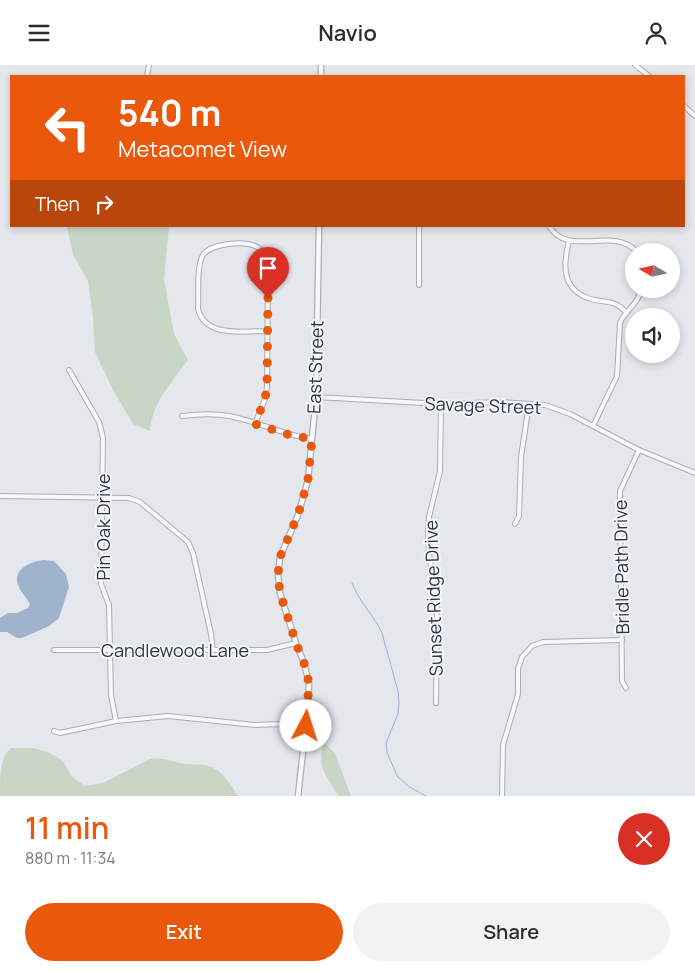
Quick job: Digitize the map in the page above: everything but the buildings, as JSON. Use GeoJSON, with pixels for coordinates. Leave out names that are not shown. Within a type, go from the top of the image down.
{"type":"FeatureCollection","features":[{"type":"Feature","properties":{"kind":"street"},"geometry":{"type":"LineString","coordinates":[[635,65],[649,75]]}},
{"type":"Feature","properties":{"kind":"street"},"geometry":{"type":"LineString","coordinates":[[685,107],[695,116]]}},
{"type":"Feature","properties":{"kind":"street","name":"East Street"},"geometry":{"type":"LineString","coordinates":[[298,796],[309,683],[280,593],[278,575],[280,557],[298,515],[308,480],[316,397],[319,227]]}},
{"type":"Feature","properties":{"kind":"street"},"geometry":{"type":"LineString","coordinates":[[419,227],[419,285]]}},
{"type":"Feature","properties":{"kind":"street"},"geometry":{"type":"LineString","coordinates":[[550,227],[558,236],[569,241],[617,241],[625,243]]}},
{"type":"Feature","properties":{"kind":"street"},"geometry":{"type":"LineString","coordinates":[[569,241],[565,268],[570,285],[582,295],[591,299],[615,303],[625,311]]}},
{"type":"Feature","properties":{"kind":"street"},"geometry":{"type":"LineString","coordinates":[[255,424],[266,394],[268,331],[268,265],[260,249],[248,244],[216,246],[209,249],[204,254],[200,266],[198,309],[204,322],[214,329],[268,331]]}},
{"type":"Feature","properties":{"kind":"street"},"geometry":{"type":"LineString","coordinates":[[632,308],[639,298]]}},
{"type":"Feature","properties":{"kind":"street"},"geometry":{"type":"LineString","coordinates":[[593,426],[617,376],[619,329],[622,318],[625,315]]}},
{"type":"Feature","properties":{"kind":"street","name":"Pin Oak Drive"},"geometry":{"type":"LineString","coordinates":[[69,370],[99,421],[103,438],[101,583],[109,605],[111,695],[116,721]]}},
{"type":"Feature","properties":{"kind":"street","name":"Savage Street"},"geometry":{"type":"LineString","coordinates":[[316,397],[442,405],[500,402],[545,405],[570,414],[639,450],[695,473]]}},
{"type":"Feature","properties":{"kind":"street"},"geometry":{"type":"LineString","coordinates":[[516,524],[519,517],[521,457],[529,404]]}},
{"type":"Feature","properties":{"kind":"street","name":"Sunset Ridge Drive"},"geometry":{"type":"LineString","coordinates":[[436,703],[437,603],[429,554],[428,533],[429,517],[440,471],[442,405]]}},
{"type":"Feature","properties":{"kind":"street"},"geometry":{"type":"LineString","coordinates":[[182,416],[209,414],[230,416],[290,435],[312,439]]}},
{"type":"Feature","properties":{"kind":"street","name":"Bridle Path Drive"},"geometry":{"type":"LineString","coordinates":[[626,688],[622,681],[620,491],[639,450]]}},
{"type":"Feature","properties":{"kind":"street"},"geometry":{"type":"LineString","coordinates":[[0,496],[129,498],[140,501],[188,542],[195,562],[212,634],[213,650]]}},
{"type":"Feature","properties":{"kind":"street"},"geometry":{"type":"LineString","coordinates":[[502,796],[503,745],[518,694],[518,669],[522,657],[532,646],[543,642],[622,640]]}},
{"type":"Feature","properties":{"kind":"street","name":"Candlewood Lane"},"geometry":{"type":"LineString","coordinates":[[54,650],[267,650],[296,643]]}},
{"type":"Feature","properties":{"kind":"street"},"geometry":{"type":"LineString","coordinates":[[54,731],[60,733],[116,721],[168,716],[255,725],[282,724],[306,726]]}},
{"type":"Feature","properties":{"kind":"green space"},"geometry":{"type":"Polygon","coordinates":[[[67,227],[169,227],[164,279],[174,334],[188,360],[159,402],[150,431],[133,424],[114,392],[95,352],[88,281],[73,255],[67,227]]]}},
{"type":"Feature","properties":{"kind":"green space"},"geometry":{"type":"Polygon","coordinates":[[[326,744],[335,754],[351,796],[338,796],[324,772],[321,754],[323,745],[326,744]]]}},
{"type":"Feature","properties":{"kind":"green space"},"geometry":{"type":"Polygon","coordinates":[[[11,748],[34,748],[50,753],[63,761],[72,777],[85,786],[103,783],[150,759],[205,765],[216,769],[228,781],[238,796],[0,796],[3,762],[7,751],[11,748]]]}},
{"type":"Feature","properties":{"kind":"water"},"geometry":{"type":"Polygon","coordinates":[[[43,560],[54,561],[66,574],[69,587],[59,618],[49,626],[22,638],[17,638],[7,632],[0,632],[0,618],[8,613],[17,613],[28,608],[30,604],[19,587],[17,576],[19,572],[27,565],[43,560]]]}},
{"type":"Feature","properties":{"kind":"waterway"},"geometry":{"type":"LineString","coordinates":[[352,583],[382,633],[398,691],[398,714],[386,743],[387,752],[397,776],[408,786],[426,796]]}},
{"type":"Feature","properties":{"kind":"route"},"geometry":{"type":"LineString","coordinates":[[268,298],[267,387],[265,399],[255,424],[300,438],[312,439],[308,480],[298,515],[280,557],[278,575],[280,593],[309,683],[306,726]]}}]}
